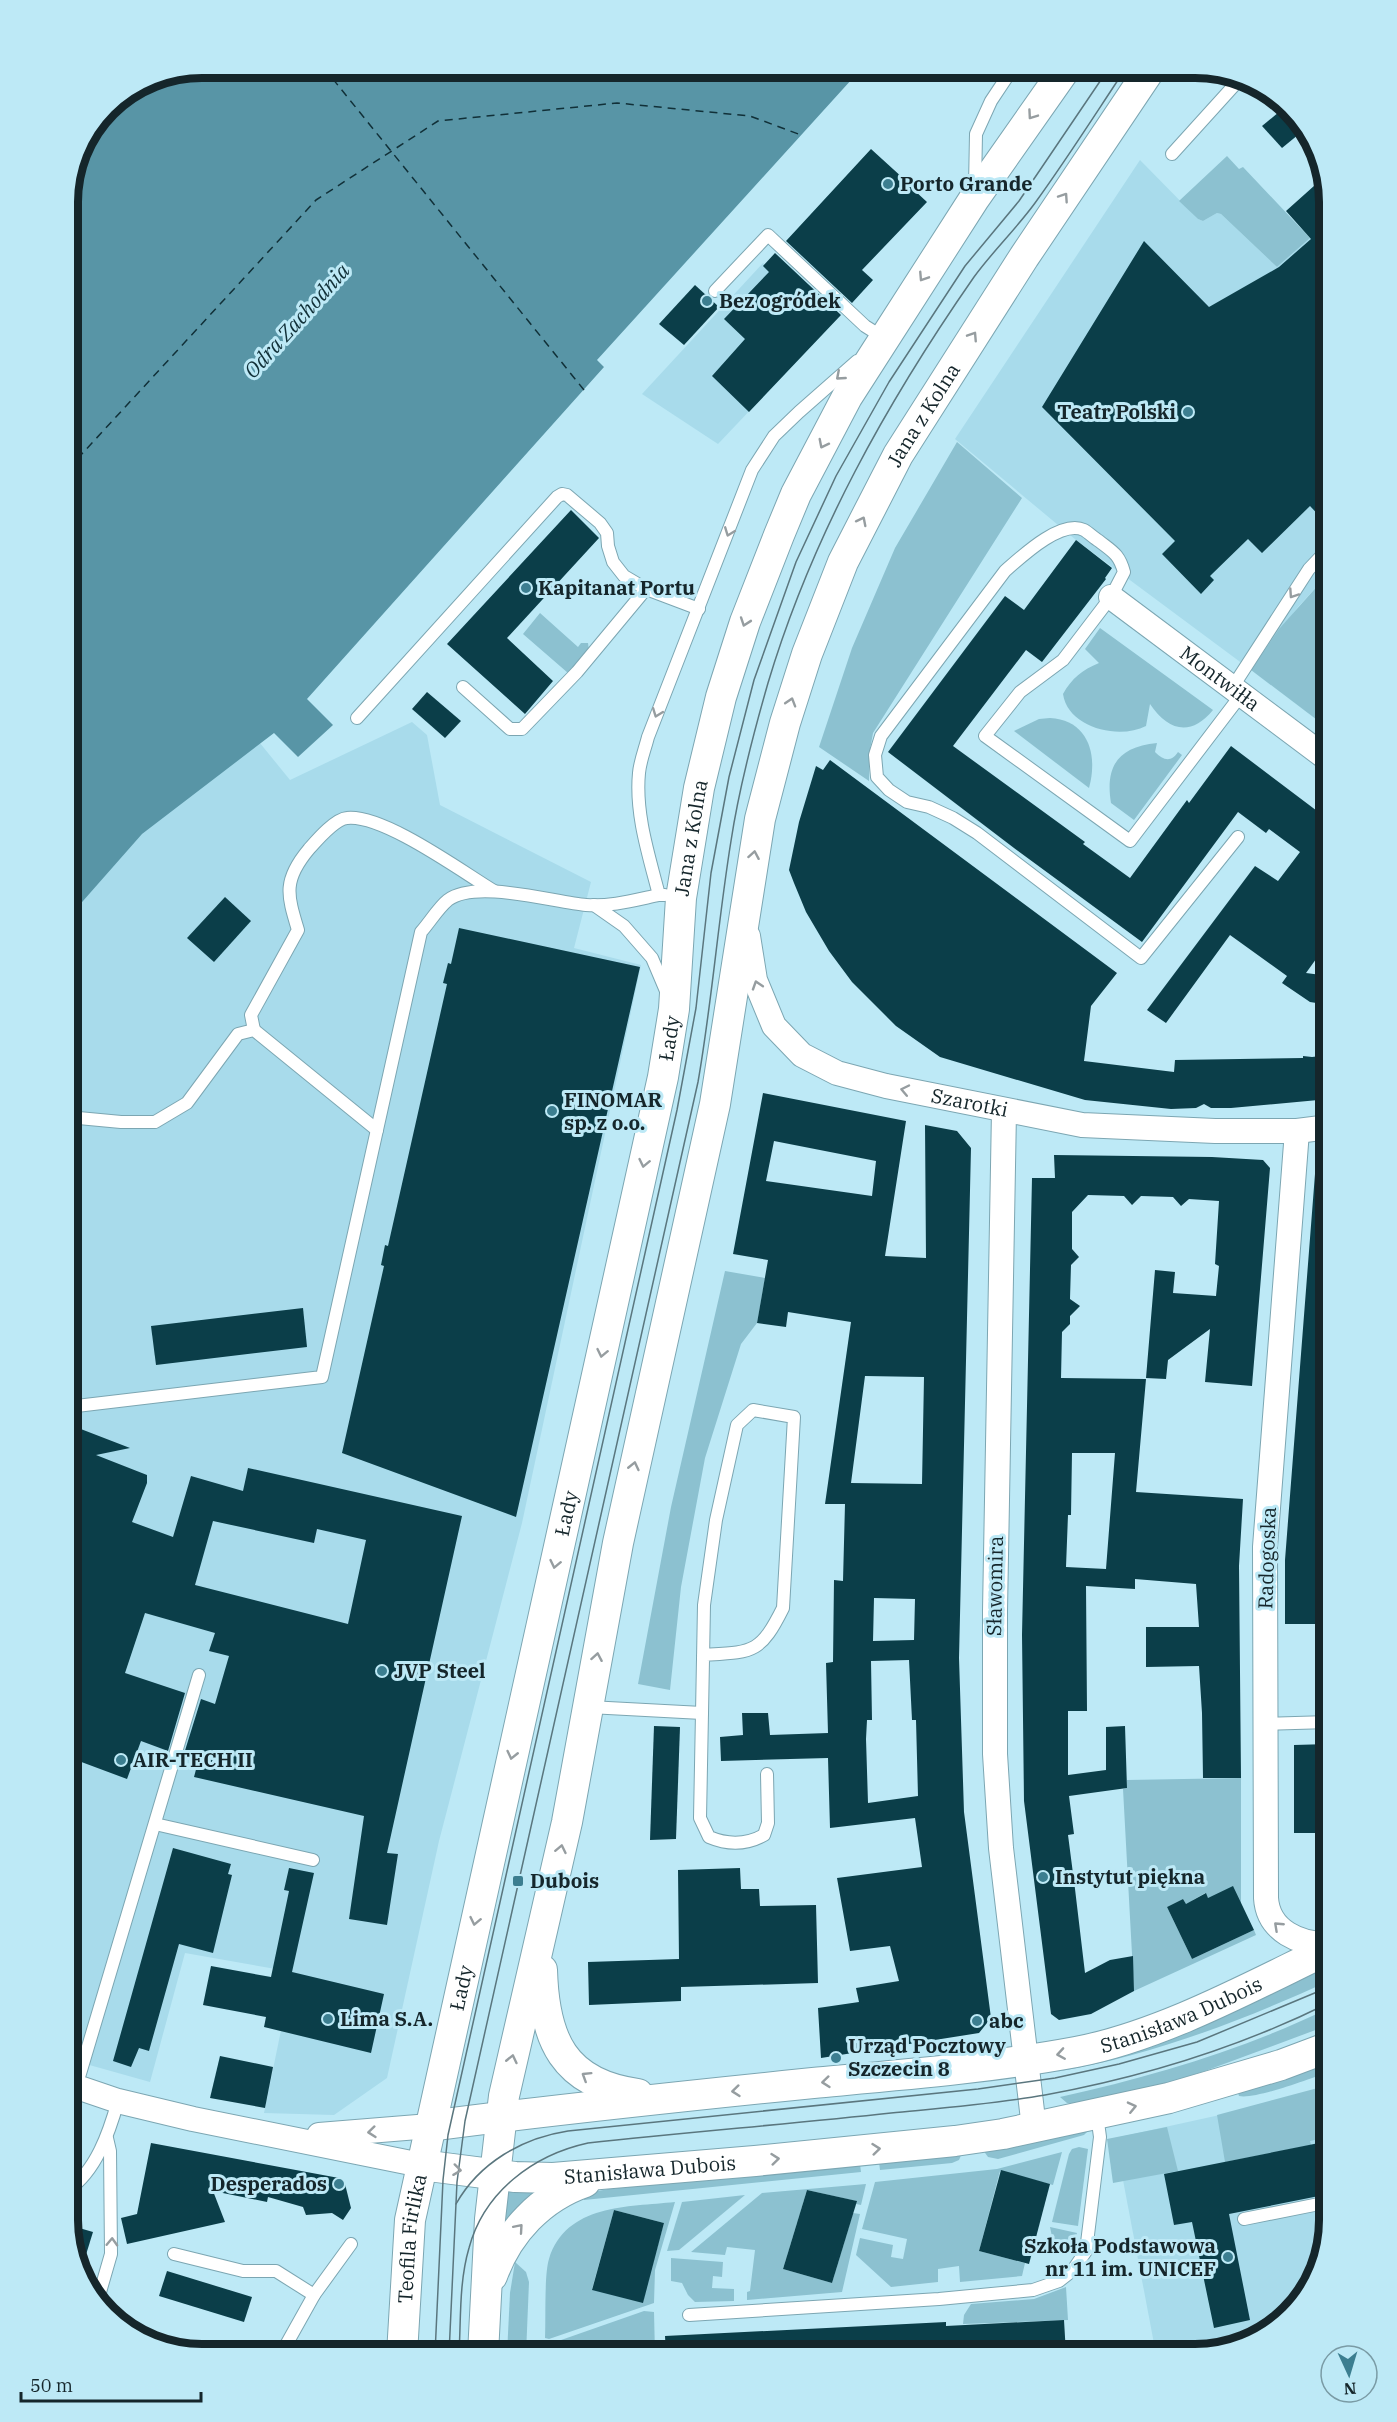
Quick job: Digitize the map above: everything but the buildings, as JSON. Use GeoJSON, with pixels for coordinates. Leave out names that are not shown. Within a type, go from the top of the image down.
{"type":"FeatureCollection","features":[{"type":"Feature","properties":{"kind":"street","name":"Jana z Kolna"},"geometry":{"type":"LineString","coordinates":[[670,896],[721,697],[745,622],[796,494],[847,397],[884,338],[974,198],[1059,78]]}},
{"type":"Feature","properties":{"kind":"street","name":"Jana z Kolna"},"geometry":{"type":"LineString","coordinates":[[589,1707],[628,1493],[715,1104],[748,887],[767,788],[795,688],[817,626],[859,529],[898,455],[930,402],[1144,78]]}},
{"type":"Feature","properties":{"kind":"street","name":"Montwiłła"},"geometry":{"type":"LineString","coordinates":[[1111,597],[1319,753]]}},
{"type":"Feature","properties":{"kind":"street","name":"Szarotki"},"geometry":{"type":"LineString","coordinates":[[748,887],[749,945],[755,980],[769,1018],[792,1046],[824,1068],[846,1076],[1004,1111],[1082,1125],[1297,1131],[1319,1128]]}},
{"type":"Feature","properties":{"kind":"street","name":"Łady"},"geometry":{"type":"LineString","coordinates":[[430,2126],[660,1089],[674,1010],[670,896]]}},
{"type":"Feature","properties":{"kind":"street","name":"Sławomira"},"geometry":{"type":"LineString","coordinates":[[1004,1111],[995,1599],[995,1755],[1001,1848],[1025,2060]]}},
{"type":"Feature","properties":{"kind":"street","name":"Radogoska"},"geometry":{"type":"LineString","coordinates":[[1297,1131],[1265,1537],[1266,1904],[1272,1921],[1282,1930],[1299,1940],[1319,1943]]}},
{"type":"Feature","properties":{"kind":"street"},"geometry":{"type":"LineString","coordinates":[[484,2344],[494,2175],[501,2117],[543,1934],[589,1707]]}},
{"type":"Feature","properties":{"kind":"street"},"geometry":{"type":"LineString","coordinates":[[543,1934],[542,1985],[547,2017],[553,2040],[565,2059],[580,2073],[613,2089],[647,2095],[683,2096]]}},
{"type":"Feature","properties":{"kind":"street","name":"Stanisława Dubois"},"geometry":{"type":"LineString","coordinates":[[266,2134],[323,2135],[430,2126],[683,2096],[963,2069],[1077,2052],[1143,2032],[1221,2000],[1319,1954]]}},
{"type":"Feature","properties":{"kind":"street","name":"Stanisława Dubois"},"geometry":{"type":"LineString","coordinates":[[78,2088],[118,2101],[193,2120],[421,2165],[494,2175],[553,2178],[955,2141],[1034,2128],[1097,2115],[1230,2081],[1319,2050]]}},
{"type":"Feature","properties":{"kind":"street"},"geometry":{"type":"LineString","coordinates":[[1025,2060],[1034,2128]]}},
{"type":"Feature","properties":{"kind":"street","name":"Teofila Firlika"},"geometry":{"type":"LineString","coordinates":[[403,2344],[409,2229],[430,2126]]}},
{"type":"Feature","properties":{"kind":"street"},"geometry":{"type":"LineString","coordinates":[[486,2300],[490,2282],[502,2253],[513,2235],[532,2214],[554,2196],[571,2187],[612,2174]]}},
{"type":"Feature","properties":{"kind":"lane"},"geometry":{"type":"LineString","coordinates":[[974,198],[976,134],[991,101],[1006,78]]}},
{"type":"Feature","properties":{"kind":"lane"},"geometry":{"type":"LineString","coordinates":[[1172,154],[1235,85]]}},
{"type":"Feature","properties":{"kind":"lane"},"geometry":{"type":"LineString","coordinates":[[714,291],[768,236],[865,326],[884,338]]}},
{"type":"Feature","properties":{"kind":"lane","name":"Jana z Kolna"},"geometry":{"type":"LineString","coordinates":[[670,896],[643,825],[639,772],[651,728],[752,470],[774,436],[884,338]]}},
{"type":"Feature","properties":{"kind":"lane"},"geometry":{"type":"LineString","coordinates":[[357,718],[562,494],[567,495],[600,523],[607,533],[613,562],[624,576],[646,590],[699,609]]}},
{"type":"Feature","properties":{"kind":"lane"},"geometry":{"type":"LineString","coordinates":[[1238,837],[1141,958],[976,833],[953,818],[929,807],[907,802],[889,790],[877,777],[875,755],[881,736],[1005,571],[1028,551],[1055,534],[1070,528],[1083,530],[1119,557],[1124,572],[1111,597],[1063,660],[1020,692],[985,736],[1131,842],[1237,692],[1309,569],[1319,558]]}},
{"type":"Feature","properties":{"kind":"lane"},"geometry":{"type":"LineString","coordinates":[[464,687],[510,729],[522,729],[577,672],[646,590]]}},
{"type":"Feature","properties":{"kind":"lane"},"geometry":{"type":"LineString","coordinates":[[377,1130],[254,1030],[251,1015],[297,930],[288,886],[301,858],[321,834],[345,818],[368,819],[390,828],[494,892]]}},
{"type":"Feature","properties":{"kind":"lane"},"geometry":{"type":"LineString","coordinates":[[78,1406],[322,1377],[421,932],[449,899],[471,892],[494,892],[594,905],[670,896]]}},
{"type":"Feature","properties":{"kind":"lane"},"geometry":{"type":"LineString","coordinates":[[594,905],[624,926],[652,958],[674,1010]]}},
{"type":"Feature","properties":{"kind":"lane"},"geometry":{"type":"LineString","coordinates":[[78,1118],[155,1122],[187,1103],[238,1034],[254,1030]]}},
{"type":"Feature","properties":{"kind":"lane"},"geometry":{"type":"LineString","coordinates":[[703,1655],[746,1653],[769,1636],[783,1608],[794,1417],[753,1410],[737,1425],[716,1520],[704,1605],[703,1655],[700,1818],[709,1837],[724,1844],[754,1840],[764,1835],[768,1823],[767,1774]]}},
{"type":"Feature","properties":{"kind":"lane"},"geometry":{"type":"LineString","coordinates":[[78,2067],[155,1824],[199,1675]]}},
{"type":"Feature","properties":{"kind":"lane"},"geometry":{"type":"LineString","coordinates":[[589,1707],[702,1713]]}},
{"type":"Feature","properties":{"kind":"lane"},"geometry":{"type":"LineString","coordinates":[[1265,1724],[1319,1722]]}},
{"type":"Feature","properties":{"kind":"lane"},"geometry":{"type":"LineString","coordinates":[[155,1824],[313,1860]]}},
{"type":"Feature","properties":{"kind":"lane"},"geometry":{"type":"LineString","coordinates":[[78,2182],[107,2138],[118,2101]]}},
{"type":"Feature","properties":{"kind":"lane"},"geometry":{"type":"LineString","coordinates":[[689,2315],[939,2299],[1033,2290],[1059,2281],[1080,2262],[1088,2243],[1100,2137],[1097,2115]]}},
{"type":"Feature","properties":{"kind":"lane"},"geometry":{"type":"LineString","coordinates":[[100,2291],[111,2254],[110,2151],[107,2138]]}},
{"type":"Feature","properties":{"kind":"lane"},"geometry":{"type":"LineString","coordinates":[[1244,2219],[1319,2204]]}},
{"type":"Feature","properties":{"kind":"lane"},"geometry":{"type":"LineString","coordinates":[[287,2344],[314,2295],[351,2244]]}},
{"type":"Feature","properties":{"kind":"lane"},"geometry":{"type":"LineString","coordinates":[[174,2254],[243,2271],[276,2271],[314,2295]]}},
{"type":"Feature","properties":{"kind":"shaded area"},"geometry":{"type":"Polygon","coordinates":[[[1227,156],[1239,169],[1243,167],[1310,238],[1277,267],[1221,214],[1217,213],[1203,221],[1179,201],[1227,156]]]}},
{"type":"Feature","properties":{"kind":"shaded area"},"geometry":{"type":"Polygon","coordinates":[[[1140,160],[1198,219],[1203,221],[1217,213],[1221,214],[1277,267],[1319,230],[1319,584],[1298,607],[1251,670],[1076,540],[955,439],[1140,160]]]}},
{"type":"Feature","properties":{"kind":"shaded area"},"geometry":{"type":"Polygon","coordinates":[[[763,263],[829,327],[718,444],[642,394],[763,263]]]}},
{"type":"Feature","properties":{"kind":"shaded area"},"geometry":{"type":"Polygon","coordinates":[[[957,442],[1022,498],[873,733],[869,755],[869,781],[819,747],[852,648],[895,548],[957,442]]]}},
{"type":"Feature","properties":{"kind":"shaded area"},"geometry":{"type":"Polygon","coordinates":[[[1319,584],[1319,721],[1251,670],[1279,629],[1319,584]]]}},
{"type":"Feature","properties":{"kind":"shaded area"},"geometry":{"type":"Polygon","coordinates":[[[540,613],[578,647],[581,643],[588,643],[589,651],[568,673],[523,634],[540,613]]]}},
{"type":"Feature","properties":{"kind":"shaded area"},"geometry":{"type":"Polygon","coordinates":[[[1100,628],[1213,710],[1205,719],[1188,727],[1172,725],[1164,720],[1150,704],[1146,726],[1135,730],[1109,731],[1084,723],[1067,706],[1063,694],[1078,675],[1099,663],[1085,649],[1100,628]]]}},
{"type":"Feature","properties":{"kind":"shaded area"},"geometry":{"type":"Polygon","coordinates":[[[238,716],[290,780],[412,722],[427,735],[440,805],[591,882],[574,948],[641,965],[522,1523],[439,1841],[387,2078],[334,2115],[264,2113],[293,1972],[185,1953],[150,2082],[78,2062],[78,888],[238,716]]]}},
{"type":"Feature","properties":{"kind":"shaded area"},"geometry":{"type":"Polygon","coordinates":[[[1050,718],[1074,725],[1088,742],[1092,764],[1089,788],[1014,731],[1039,719],[1050,718]]]}},
{"type":"Feature","properties":{"kind":"shaded area"},"geometry":{"type":"Polygon","coordinates":[[[1157,743],[1155,752],[1161,757],[1170,759],[1178,752],[1182,755],[1134,820],[1111,803],[1110,779],[1117,761],[1124,754],[1144,745],[1157,743]]]}},
{"type":"Feature","properties":{"kind":"shaded area"},"geometry":{"type":"Polygon","coordinates":[[[725,1271],[765,1278],[757,1323],[741,1344],[705,1458],[681,1587],[670,1690],[638,1684],[671,1507],[725,1271]]]}},
{"type":"Feature","properties":{"kind":"shaded area"},"geometry":{"type":"Polygon","coordinates":[[[1241,1778],[1241,1904],[1208,1898],[1205,1893],[1193,1900],[1188,1908],[1183,1899],[1167,1907],[1192,1959],[1254,1930],[1256,1935],[1134,1991],[1123,1789],[1127,1788],[1127,1780],[1241,1778]]]}},
{"type":"Feature","properties":{"kind":"shaded area"},"geometry":{"type":"Polygon","coordinates":[[[1319,1968],[1319,1985],[1263,2010],[1161,2047],[1126,2057],[1055,2072],[1085,2065],[1319,1968]]]}},
{"type":"Feature","properties":{"kind":"shaded area"},"geometry":{"type":"Polygon","coordinates":[[[1319,2013],[1319,2029],[1205,2071],[1145,2090],[1074,2104],[1067,2103],[1060,2097],[1163,2071],[1231,2049],[1319,2013]]]}},
{"type":"Feature","properties":{"kind":"shaded area"},"geometry":{"type":"Polygon","coordinates":[[[1319,2065],[1319,2075],[1257,2095],[1239,2096],[1238,2093],[1319,2065]]]}},
{"type":"Feature","properties":{"kind":"shaded area"},"geometry":{"type":"Polygon","coordinates":[[[1319,2088],[1319,2139],[1310,2141],[1311,2145],[1225,2162],[1217,2115],[1319,2088]]]}},
{"type":"Feature","properties":{"kind":"shaded area","name":"Szkoła Podstawowa nr 11 im. UNICEF"},"geometry":{"type":"Polygon","coordinates":[[[1319,2093],[1319,2220],[1315,2252],[1298,2289],[1277,2313],[1250,2331],[1219,2342],[1154,2344],[1115,2138],[1319,2093]]]}},
{"type":"Feature","properties":{"kind":"shaded area"},"geometry":{"type":"Polygon","coordinates":[[[1167,2127],[1178,2171],[1113,2183],[1107,2139],[1167,2127]]]}},
{"type":"Feature","properties":{"kind":"shaded area"},"geometry":{"type":"Polygon","coordinates":[[[1088,2131],[1084,2135],[998,2159],[988,2157],[983,2150],[1088,2131]]]}},
{"type":"Feature","properties":{"kind":"shaded area"},"geometry":{"type":"Polygon","coordinates":[[[1079,2147],[1088,2149],[1078,2226],[1052,2222],[1069,2154],[1072,2149],[1079,2147]]]}},
{"type":"Feature","properties":{"kind":"shaded area"},"geometry":{"type":"Polygon","coordinates":[[[1062,2152],[1053,2185],[1000,2171],[979,2251],[1025,2263],[1022,2276],[960,2282],[959,2266],[938,2269],[938,2282],[891,2287],[856,2255],[860,2238],[893,2245],[891,2257],[903,2259],[907,2239],[862,2229],[875,2182],[997,2169],[1062,2152]]]}},
{"type":"Feature","properties":{"kind":"shaded area"},"geometry":{"type":"Polygon","coordinates":[[[962,2153],[959,2160],[952,2163],[880,2170],[879,2162],[962,2153]]]}},
{"type":"Feature","properties":{"kind":"shaded area"},"geometry":{"type":"Polygon","coordinates":[[[860,2164],[861,2172],[584,2200],[584,2194],[608,2189],[860,2164]]]}},
{"type":"Feature","properties":{"kind":"shaded area"},"geometry":{"type":"Polygon","coordinates":[[[866,2184],[861,2205],[856,2204],[856,2201],[807,2190],[783,2269],[832,2283],[853,2213],[860,2214],[842,2292],[747,2300],[755,2250],[727,2247],[725,2255],[691,2252],[762,2193],[866,2184]]]}},
{"type":"Feature","properties":{"kind":"shaded area"},"geometry":{"type":"Polygon","coordinates":[[[507,2192],[537,2193],[503,2226],[507,2192]]]}},
{"type":"Feature","properties":{"kind":"shaded area"},"geometry":{"type":"Polygon","coordinates":[[[745,2195],[679,2250],[667,2251],[682,2202],[745,2195]]]}},
{"type":"Feature","properties":{"kind":"shaded area"},"geometry":{"type":"Polygon","coordinates":[[[675,2202],[655,2270],[654,2303],[549,2339],[545,2338],[547,2266],[557,2241],[569,2228],[584,2218],[601,2212],[619,2208],[675,2202]],[[614,2210],[592,2289],[642,2302],[664,2223],[614,2210]]]}},
{"type":"Feature","properties":{"kind":"shaded area"},"geometry":{"type":"Polygon","coordinates":[[[1050,2227],[1077,2233],[1070,2253],[1055,2251],[1050,2227]]]}},
{"type":"Feature","properties":{"kind":"shaded area"},"geometry":{"type":"Polygon","coordinates":[[[671,2258],[723,2262],[722,2277],[713,2276],[712,2288],[734,2289],[734,2301],[695,2302],[688,2295],[682,2283],[671,2281],[671,2258]]]}},
{"type":"Feature","properties":{"kind":"shaded area"},"geometry":{"type":"Polygon","coordinates":[[[515,2262],[526,2272],[529,2282],[526,2344],[507,2344],[510,2293],[515,2262]]]}},
{"type":"Feature","properties":{"kind":"shaded area"},"geometry":{"type":"Polygon","coordinates":[[[1066,2287],[1068,2320],[963,2324],[964,2315],[971,2304],[1034,2299],[1066,2287]]]}},
{"type":"Feature","properties":{"kind":"shaded area"},"geometry":{"type":"Polygon","coordinates":[[[644,2311],[654,2312],[655,2344],[550,2344],[644,2311]]]}},
{"type":"Feature","properties":{"kind":"shaded area"},"geometry":{"type":"Polygon","coordinates":[[[1242,2334],[1223,2341],[1223,2338],[1242,2334]]]}},
{"type":"Feature","properties":{"kind":"water","name":"Odra Zachodnia"},"geometry":{"type":"Polygon","coordinates":[[[194,78],[853,78],[597,360],[604,367],[307,699],[333,725],[298,757],[274,733],[142,834],[78,907],[78,194],[87,155],[99,133],[114,114],[133,99],[155,87],[194,78]]]}},
{"type":"Feature","properties":{"kind":"ferry route"},"geometry":{"type":"LineString","coordinates":[[332,78],[584,390]]}},
{"type":"Feature","properties":{"kind":"ferry route"},"geometry":{"type":"LineString","coordinates":[[78,458],[316,200],[438,121],[617,103],[750,116],[801,135]]}},
{"type":"Feature","properties":{"kind":"tram line"},"geometry":{"type":"LineString","coordinates":[[435,2344],[443,2180],[448,2135],[677,1110],[696,1008],[711,873],[729,777],[754,680],[796,562],[836,476],[889,382],[965,266],[1019,201],[1102,78]]}},
{"type":"Feature","properties":{"kind":"tram line"},"geometry":{"type":"LineString","coordinates":[[449,2344],[457,2182],[465,2121],[698,1082],[734,821],[768,683],[786,628],[830,523],[855,472],[911,372],[974,277],[1035,203],[1119,78]]}},
{"type":"Feature","properties":{"kind":"tram line"},"geometry":{"type":"LineString","coordinates":[[456,2204],[466,2189],[489,2165],[518,2146],[551,2134],[978,2089],[1055,2078],[1119,2064],[1197,2042],[1319,1991]]}},
{"type":"Feature","properties":{"kind":"tram line"},"geometry":{"type":"LineString","coordinates":[[459,2344],[461,2301],[466,2261],[476,2228],[486,2210],[499,2193],[530,2167],[568,2149],[588,2143],[968,2106],[1045,2095],[1082,2088],[1190,2059],[1226,2047],[1319,2008]]}},
{"type":"Feature","properties":{"kind":"place","name":"Porto Grande"},"geometry":{"type":"Point","coordinates":[888,184]}},
{"type":"Feature","properties":{"kind":"place","name":"Bez ogródek"},"geometry":{"type":"Point","coordinates":[707,301]}},
{"type":"Feature","properties":{"kind":"place","name":"Teatr Polski"},"geometry":{"type":"Point","coordinates":[1188,412]}},
{"type":"Feature","properties":{"kind":"place","name":"Kapitanat Portu"},"geometry":{"type":"Point","coordinates":[526,588]}},
{"type":"Feature","properties":{"kind":"place","name":"FINOMAR sp. z o.o."},"geometry":{"type":"Point","coordinates":[552,1111]}},
{"type":"Feature","properties":{"kind":"place","name":"JVP Steel"},"geometry":{"type":"Point","coordinates":[382,1671]}},
{"type":"Feature","properties":{"kind":"place","name":"AIR-TECH II"},"geometry":{"type":"Point","coordinates":[121,1760]}},
{"type":"Feature","properties":{"kind":"place","name":"Instytut piękna"},"geometry":{"type":"Point","coordinates":[1043,1877]}},
{"type":"Feature","properties":{"kind":"place","name":"Dubois"},"geometry":{"type":"Point","coordinates":[518,1881]}},
{"type":"Feature","properties":{"kind":"place","name":"Lima S.A."},"geometry":{"type":"Point","coordinates":[328,2019]}},
{"type":"Feature","properties":{"kind":"place","name":"abc"},"geometry":{"type":"Point","coordinates":[977,2021]}},
{"type":"Feature","properties":{"kind":"place","name":"Urząd Pocztowy Szczecin 8"},"geometry":{"type":"Point","coordinates":[836,2058]}},
{"type":"Feature","properties":{"kind":"place","name":"Desperados"},"geometry":{"type":"Point","coordinates":[339,2184]}},
{"type":"Feature","properties":{"kind":"place","name":"Szkoła Podstawowa nr 11 im. UNICEF"},"geometry":{"type":"Point","coordinates":[1228,2257]}}]}
